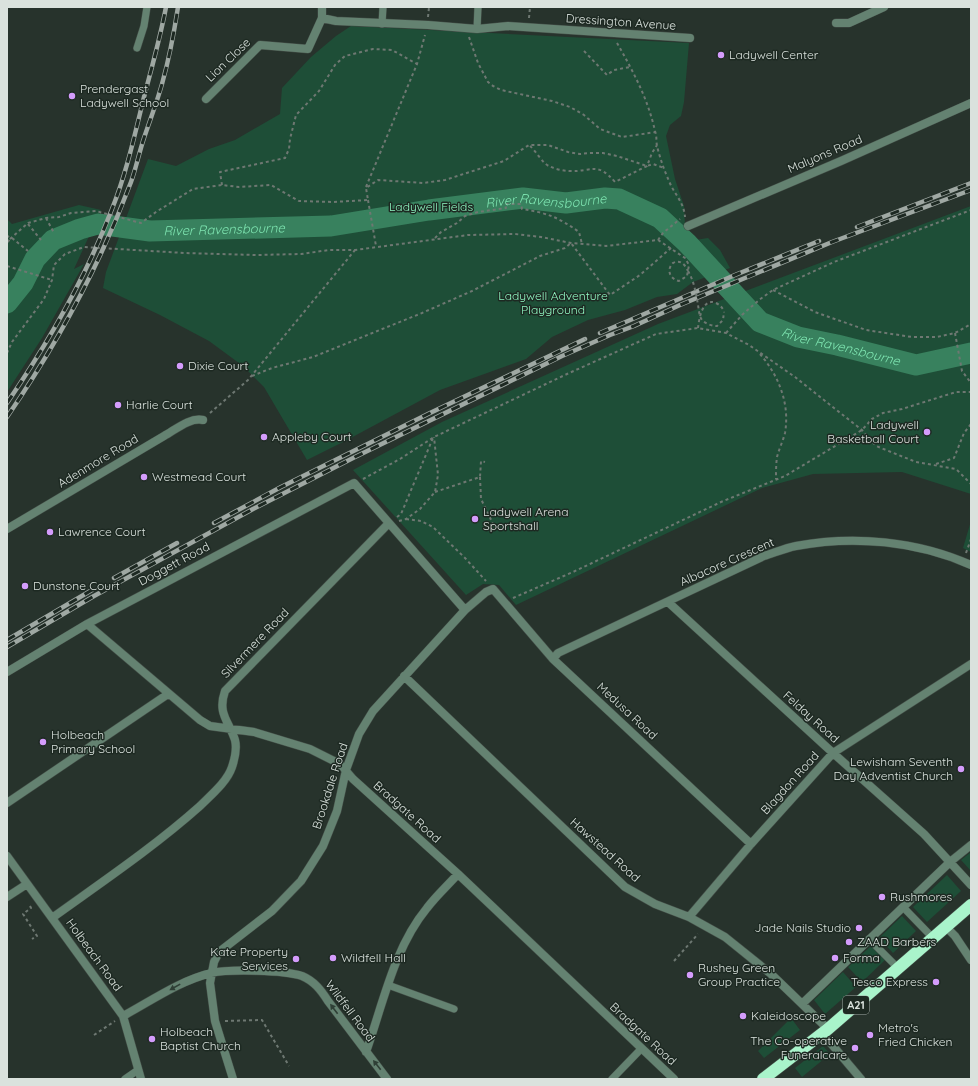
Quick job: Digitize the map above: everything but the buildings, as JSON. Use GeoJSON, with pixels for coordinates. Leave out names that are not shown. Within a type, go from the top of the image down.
{"type":"FeatureCollection","features":[{"type":"Feature","properties":{"kind":"highway","name":"A21"},"geometry":{"type":"LineString","coordinates":[[763,1079],[825,1032],[971,905]]}},
{"type":"Feature","properties":{"kind":"street"},"geometry":{"type":"LineString","coordinates":[[322,7],[322,18]]}},
{"type":"Feature","properties":{"kind":"street"},"geometry":{"type":"LineString","coordinates":[[836,23],[849,23],[884,7]]}},
{"type":"Feature","properties":{"kind":"street","name":"Dressington Avenue"},"geometry":{"type":"LineString","coordinates":[[322,18],[336,21],[382,24],[428,25],[477,29],[508,26],[690,38]]}},
{"type":"Feature","properties":{"kind":"street","name":"Lion Close"},"geometry":{"type":"LineString","coordinates":[[206,99],[260,45],[308,50],[322,18]]}},
{"type":"Feature","properties":{"kind":"street","name":"Malyons Road"},"geometry":{"type":"LineString","coordinates":[[688,226],[841,161],[971,103]]}},
{"type":"Feature","properties":{"kind":"street","name":"Adenmore Road"},"geometry":{"type":"LineString","coordinates":[[7,529],[188,422],[198,419],[203,420]]}},
{"type":"Feature","properties":{"kind":"street"},"geometry":{"type":"LineString","coordinates":[[354,483],[465,610]]}},
{"type":"Feature","properties":{"kind":"street","name":"Doggett Road"},"geometry":{"type":"LineString","coordinates":[[7,672],[87,624],[354,483]]}},
{"type":"Feature","properties":{"kind":"street","name":"Silvermere Road"},"geometry":{"type":"LineString","coordinates":[[52,918],[180,824],[222,784],[232,768],[236,749],[235,739],[225,719],[222,704],[225,691],[389,522]]}},
{"type":"Feature","properties":{"kind":"street","name":"Albacore Crescent"},"geometry":{"type":"LineString","coordinates":[[553,659],[558,653],[764,556],[795,546],[828,542],[863,541],[898,544],[933,552],[971,565]]}},
{"type":"Feature","properties":{"kind":"street","name":"Medusa Road"},"geometry":{"type":"LineString","coordinates":[[493,589],[553,659],[751,844]]}},
{"type":"Feature","properties":{"kind":"street","name":"Brookdale Road"},"geometry":{"type":"LineString","coordinates":[[211,973],[219,952],[272,911],[301,881],[323,846],[337,811],[346,770],[359,734],[373,711],[465,610],[486,592],[493,589]]}},
{"type":"Feature","properties":{"kind":"street","name":"Felday Road"},"geometry":{"type":"LineString","coordinates":[[668,602],[924,834],[969,883]]}},
{"type":"Feature","properties":{"kind":"street","name":"Bradgate Road"},"geometry":{"type":"LineString","coordinates":[[87,624],[168,694],[200,720],[210,726],[261,734],[310,749],[323,754],[340,764],[353,779],[458,874],[674,1079]]}},
{"type":"Feature","properties":{"kind":"street","name":"Blagdon Road"},"geometry":{"type":"LineString","coordinates":[[689,917],[751,844],[833,753],[971,664]]}},
{"type":"Feature","properties":{"kind":"street","name":"Hawstead Road"},"geometry":{"type":"LineString","coordinates":[[404,676],[625,887],[655,904],[706,925],[726,937],[747,954],[802,1004],[861,1079]]}},
{"type":"Feature","properties":{"kind":"street"},"geometry":{"type":"LineString","coordinates":[[7,803],[168,694]]}},
{"type":"Feature","properties":{"kind":"street"},"geometry":{"type":"LineString","coordinates":[[802,1004],[950,862],[971,845]]}},
{"type":"Feature","properties":{"kind":"street","name":"Holbeach Road"},"geometry":{"type":"LineString","coordinates":[[7,856],[123,1016],[140,1079]]}},
{"type":"Feature","properties":{"kind":"street"},"geometry":{"type":"LineString","coordinates":[[366,1052],[388,985],[410,935],[426,909],[458,874]]}},
{"type":"Feature","properties":{"kind":"street"},"geometry":{"type":"LineString","coordinates":[[7,897],[27,884]]}},
{"type":"Feature","properties":{"kind":"street"},"geometry":{"type":"LineString","coordinates":[[946,927],[955,936],[971,960]]}},
{"type":"Feature","properties":{"kind":"street","name":"Wildfell Road"},"geometry":{"type":"LineString","coordinates":[[211,973],[245,971],[278,972],[302,976],[320,989],[387,1079]]}},
{"type":"Feature","properties":{"kind":"street"},"geometry":{"type":"LineString","coordinates":[[123,1016],[181,984],[211,973],[210,983],[215,1021],[233,1079]]}},
{"type":"Feature","properties":{"kind":"lane"},"geometry":{"type":"LineString","coordinates":[[137,48],[144,26],[147,7]]}},
{"type":"Feature","properties":{"kind":"lane"},"geometry":{"type":"LineString","coordinates":[[382,24],[383,7]]}},
{"type":"Feature","properties":{"kind":"lane"},"geometry":{"type":"LineString","coordinates":[[477,29],[478,7]]}},
{"type":"Feature","properties":{"kind":"lane"},"geometry":{"type":"LineString","coordinates":[[903,907],[933,938]]}},
{"type":"Feature","properties":{"kind":"lane"},"geometry":{"type":"LineString","coordinates":[[869,939],[899,969]]}},
{"type":"Feature","properties":{"kind":"lane"},"geometry":{"type":"LineString","coordinates":[[388,985],[454,1009]]}},
{"type":"Feature","properties":{"kind":"lane"},"geometry":{"type":"LineString","coordinates":[[612,1079],[641,1049]]}},
{"type":"Feature","properties":{"kind":"lane"},"geometry":{"type":"LineString","coordinates":[[125,1079],[138,1070]]}},
{"type":"Feature","properties":{"kind":"path"},"geometry":{"type":"LineString","coordinates":[[376,246],[366,188],[417,64],[428,25]]}},
{"type":"Feature","properties":{"kind":"path"},"geometry":{"type":"LineString","coordinates":[[467,28],[478,63],[488,82],[493,86],[501,90],[552,101],[570,107],[584,115],[600,129],[622,137],[656,132]]}},
{"type":"Feature","properties":{"kind":"path"},"geometry":{"type":"LineString","coordinates":[[612,33],[631,67],[646,101],[656,132],[657,145],[664,168],[670,183],[679,197],[685,212],[685,217]]}},
{"type":"Feature","properties":{"kind":"path"},"geometry":{"type":"LineString","coordinates":[[222,186],[220,172],[285,158],[289,149],[296,115],[319,91],[335,66],[346,56],[373,49],[392,50],[417,64]]}},
{"type":"Feature","properties":{"kind":"path"},"geometry":{"type":"LineString","coordinates":[[584,51],[608,75],[614,70],[631,67]]}},
{"type":"Feature","properties":{"kind":"path"},"geometry":{"type":"LineString","coordinates":[[366,188],[378,180],[423,183],[444,180],[504,161],[529,146],[548,145],[568,152],[580,154],[603,153],[647,166]]}},
{"type":"Feature","properties":{"kind":"path"},"geometry":{"type":"LineString","coordinates":[[647,166],[652,152],[657,145]]}},
{"type":"Feature","properties":{"kind":"path"},"geometry":{"type":"LineString","coordinates":[[529,146],[547,166],[570,171],[594,168],[602,170],[615,182],[653,164],[664,168]]}},
{"type":"Feature","properties":{"kind":"path"},"geometry":{"type":"LineString","coordinates":[[7,243],[28,223],[71,213],[96,212],[141,223],[194,189],[222,186],[239,187],[271,185],[299,201],[368,201]]}},
{"type":"Feature","properties":{"kind":"path"},"geometry":{"type":"LineString","coordinates":[[434,239],[441,232],[458,223],[465,216],[478,212],[506,208],[505,204],[521,204],[522,209],[552,216],[568,224],[580,232],[582,244]]}},
{"type":"Feature","properties":{"kind":"path"},"geometry":{"type":"LineString","coordinates":[[726,333],[742,314],[773,290],[834,262],[971,210]]}},
{"type":"Feature","properties":{"kind":"path"},"geometry":{"type":"LineString","coordinates":[[46,218],[54,233]]}},
{"type":"Feature","properties":{"kind":"path"},"geometry":{"type":"LineString","coordinates":[[658,240],[663,233],[679,220]]}},
{"type":"Feature","properties":{"kind":"path"},"geometry":{"type":"LineString","coordinates":[[28,223],[41,240]]}},
{"type":"Feature","properties":{"kind":"path"},"geometry":{"type":"LineString","coordinates":[[7,353],[12,342],[44,299],[52,280],[54,265],[65,254],[84,247],[184,253],[256,255],[301,254],[329,250],[355,250],[376,246],[468,235],[515,234],[571,243],[606,246],[658,240],[680,253],[686,260],[690,268],[688,276],[679,280],[670,274],[669,270],[673,263],[678,261],[683,263],[688,271],[693,282],[699,313],[702,321],[717,326],[723,320],[724,310],[717,303],[714,302],[708,304],[703,308],[700,314],[698,328]]}},
{"type":"Feature","properties":{"kind":"path"},"geometry":{"type":"LineString","coordinates":[[7,235],[28,251]]}},
{"type":"Feature","properties":{"kind":"path"},"geometry":{"type":"LineString","coordinates":[[571,243],[610,295],[640,274],[671,248]]}},
{"type":"Feature","properties":{"kind":"path"},"geometry":{"type":"LineString","coordinates":[[252,376],[272,368],[313,356],[422,313],[472,291],[540,256],[565,248],[571,243]]}},
{"type":"Feature","properties":{"kind":"path"},"geometry":{"type":"LineString","coordinates":[[203,420],[252,376],[355,250]]}},
{"type":"Feature","properties":{"kind":"path"},"geometry":{"type":"LineString","coordinates":[[7,266],[52,280]]}},
{"type":"Feature","properties":{"kind":"path"},"geometry":{"type":"LineString","coordinates":[[773,290],[815,312],[866,330],[912,337],[937,338],[955,334],[971,324]]}},
{"type":"Feature","properties":{"kind":"path"},"geometry":{"type":"LineString","coordinates":[[354,483],[400,459],[434,437],[567,374],[656,334],[698,328],[726,333],[749,345],[795,378],[862,430],[876,446],[916,462],[956,468],[971,484]]}},
{"type":"Feature","properties":{"kind":"path"},"geometry":{"type":"LineString","coordinates":[[955,334],[962,371],[971,383]]}},
{"type":"Feature","properties":{"kind":"path"},"geometry":{"type":"LineString","coordinates":[[758,352],[776,376],[781,387],[785,408],[785,434],[777,459],[776,479]]}},
{"type":"Feature","properties":{"kind":"path"},"geometry":{"type":"LineString","coordinates":[[505,602],[573,572],[721,502],[785,476],[862,430],[872,419],[884,413],[956,392],[971,392]]}},
{"type":"Feature","properties":{"kind":"path"},"geometry":{"type":"LineString","coordinates":[[935,464],[954,458],[964,433],[971,424]]}},
{"type":"Feature","properties":{"kind":"path"},"geometry":{"type":"LineString","coordinates":[[406,519],[420,510],[435,492],[438,475],[434,437]]}},
{"type":"Feature","properties":{"kind":"path"},"geometry":{"type":"LineString","coordinates":[[389,522],[401,514],[434,437]]}},
{"type":"Feature","properties":{"kind":"path"},"geometry":{"type":"LineString","coordinates":[[485,462],[481,461],[481,498],[495,528]]}},
{"type":"Feature","properties":{"kind":"path"},"geometry":{"type":"LineString","coordinates":[[435,492],[480,477]]}},
{"type":"Feature","properties":{"kind":"path"},"geometry":{"type":"LineString","coordinates":[[389,522],[406,519],[421,521],[433,527],[465,558],[493,589]]}},
{"type":"Feature","properties":{"kind":"path"},"geometry":{"type":"LineString","coordinates":[[962,561],[971,539]]}},
{"type":"Feature","properties":{"kind":"path"},"geometry":{"type":"LineString","coordinates":[[28,903],[31,908],[23,914],[37,936],[32,939]]}},
{"type":"Feature","properties":{"kind":"path"},"geometry":{"type":"LineString","coordinates":[[674,961],[706,925]]}},
{"type":"Feature","properties":{"kind":"path"},"geometry":{"type":"LineString","coordinates":[[94,1035],[123,1016]]}},
{"type":"Feature","properties":{"kind":"path"},"geometry":{"type":"LineString","coordinates":[[215,1021],[262,1020],[289,1066]]}},
{"type":"Feature","properties":{"kind":"green space","name":"Ladywell Fields"},"geometry":{"type":"Polygon","coordinates":[[[351,26],[689,43],[684,102],[681,116],[670,125],[666,136],[675,179],[684,206],[685,226],[689,241],[708,238],[720,250],[730,268],[693,282],[677,294],[657,297],[625,310],[588,320],[552,337],[526,359],[440,390],[307,460],[264,387],[243,366],[209,341],[160,315],[103,288],[106,272],[148,159],[176,166],[209,149],[235,140],[280,114],[282,88],[311,57],[336,36],[351,26]]]}},
{"type":"Feature","properties":{"kind":"green space"},"geometry":{"type":"Polygon","coordinates":[[[79,205],[101,210],[74,269],[84,264],[42,338],[7,392],[7,219],[12,224],[79,205]]]}},
{"type":"Feature","properties":{"kind":"green space"},"geometry":{"type":"Polygon","coordinates":[[[971,206],[971,494],[902,472],[813,474],[762,488],[516,605],[499,585],[483,584],[466,595],[353,470],[442,422],[658,324],[971,206]]]}},
{"type":"Feature","properties":{"kind":"green space"},"geometry":{"type":"Polygon","coordinates":[[[971,521],[971,552],[963,548],[971,521]]]}},
{"type":"Feature","properties":{"kind":"green space"},"geometry":{"type":"Polygon","coordinates":[[[971,852],[971,871],[961,860],[971,852]]]}},
{"type":"Feature","properties":{"kind":"green space"},"geometry":{"type":"Polygon","coordinates":[[[947,875],[961,891],[927,922],[913,907],[947,875]]]}},
{"type":"Feature","properties":{"kind":"green space"},"geometry":{"type":"Polygon","coordinates":[[[902,916],[916,931],[893,953],[879,938],[902,916]]]}},
{"type":"Feature","properties":{"kind":"green space"},"geometry":{"type":"Polygon","coordinates":[[[871,946],[885,960],[862,982],[848,967],[871,946]]]}},
{"type":"Feature","properties":{"kind":"green space"},"geometry":{"type":"Polygon","coordinates":[[[843,972],[856,987],[825,1014],[814,1000],[843,972]]]}},
{"type":"Feature","properties":{"kind":"green space"},"geometry":{"type":"Polygon","coordinates":[[[791,1018],[800,1030],[764,1058],[758,1051],[791,1018]]]}},
{"type":"Feature","properties":{"kind":"green space"},"geometry":{"type":"Polygon","coordinates":[[[823,1046],[830,1054],[802,1077],[795,1068],[823,1046]]]}},
{"type":"Feature","properties":{"kind":"waterway","name":"River Ravensbourne"},"geometry":{"type":"LineString","coordinates":[[7,303],[23,283],[35,259],[53,240],[80,229],[98,224],[150,231],[331,226],[429,210],[523,198],[566,203],[605,198],[619,199],[660,218],[687,243],[760,322],[798,337],[837,345],[916,365],[971,353]]}},
{"type":"Feature","properties":{"kind":"railway"},"geometry":{"type":"LineString","coordinates":[[7,403],[37,357],[65,309],[102,234],[112,209],[129,156],[166,7]]}},
{"type":"Feature","properties":{"kind":"railway"},"geometry":{"type":"LineString","coordinates":[[7,417],[43,361],[76,303],[106,243],[119,213],[133,177],[142,144],[162,84],[178,7]]}},
{"type":"Feature","properties":{"kind":"railway"},"geometry":{"type":"LineString","coordinates":[[857,227],[971,183]]}},
{"type":"Feature","properties":{"kind":"railway"},"geometry":{"type":"LineString","coordinates":[[7,647],[94,596],[253,509],[355,457],[562,356],[832,242],[971,190]]}},
{"type":"Feature","properties":{"kind":"railway"},"geometry":{"type":"LineString","coordinates":[[600,333],[819,241]]}},
{"type":"Feature","properties":{"kind":"railway"},"geometry":{"type":"LineString","coordinates":[[214,523],[281,487],[430,413],[585,339]]}},
{"type":"Feature","properties":{"kind":"railway"},"geometry":{"type":"LineString","coordinates":[[114,578],[177,543]]}},
{"type":"Feature","properties":{"kind":"railway"},"geometry":{"type":"LineString","coordinates":[[7,640],[92,590]]}},
{"type":"Feature","properties":{"kind":"place","name":"Ladywell Center"},"geometry":{"type":"Point","coordinates":[721,55]}},
{"type":"Feature","properties":{"kind":"place","name":"Prendergast Ladywell School"},"geometry":{"type":"Point","coordinates":[72,96]}},
{"type":"Feature","properties":{"kind":"place","name":"Dixie Court"},"geometry":{"type":"Point","coordinates":[180,366]}},
{"type":"Feature","properties":{"kind":"place","name":"Harlie Court"},"geometry":{"type":"Point","coordinates":[118,405]}},
{"type":"Feature","properties":{"kind":"place","name":"Ladywell Basketball Court"},"geometry":{"type":"Point","coordinates":[927,432]}},
{"type":"Feature","properties":{"kind":"place","name":"Appleby Court"},"geometry":{"type":"Point","coordinates":[264,437]}},
{"type":"Feature","properties":{"kind":"place","name":"Westmead Court"},"geometry":{"type":"Point","coordinates":[144,477]}},
{"type":"Feature","properties":{"kind":"place","name":"Ladywell Arena Sportshall"},"geometry":{"type":"Point","coordinates":[475,519]}},
{"type":"Feature","properties":{"kind":"place","name":"Lawrence Court"},"geometry":{"type":"Point","coordinates":[50,532]}},
{"type":"Feature","properties":{"kind":"place","name":"Dunstone Court"},"geometry":{"type":"Point","coordinates":[25,586]}},
{"type":"Feature","properties":{"kind":"place","name":"Holbeach Primary School"},"geometry":{"type":"Point","coordinates":[43,742]}},
{"type":"Feature","properties":{"kind":"place","name":"Lewisham Seventh Day Adventist Church"},"geometry":{"type":"Point","coordinates":[961,769]}},
{"type":"Feature","properties":{"kind":"place","name":"Rushmores"},"geometry":{"type":"Point","coordinates":[882,897]}},
{"type":"Feature","properties":{"kind":"place","name":"Jade Nails Studio"},"geometry":{"type":"Point","coordinates":[859,928]}},
{"type":"Feature","properties":{"kind":"place","name":"ZAAD Barbers"},"geometry":{"type":"Point","coordinates":[849,942]}},
{"type":"Feature","properties":{"kind":"place","name":"Wildfell Hall"},"geometry":{"type":"Point","coordinates":[333,958]}},
{"type":"Feature","properties":{"kind":"place","name":"Forma"},"geometry":{"type":"Point","coordinates":[835,958]}},
{"type":"Feature","properties":{"kind":"place","name":"Kate Property Services"},"geometry":{"type":"Point","coordinates":[296,959]}},
{"type":"Feature","properties":{"kind":"place","name":"Rushey Green Group Practice"},"geometry":{"type":"Point","coordinates":[690,975]}},
{"type":"Feature","properties":{"kind":"place","name":"Tesco Express"},"geometry":{"type":"Point","coordinates":[936,982]}},
{"type":"Feature","properties":{"kind":"place","name":"Kaleidoscope"},"geometry":{"type":"Point","coordinates":[743,1016]}},
{"type":"Feature","properties":{"kind":"place","name":"Metro's Fried Chicken"},"geometry":{"type":"Point","coordinates":[870,1035]}},
{"type":"Feature","properties":{"kind":"place","name":"Holbeach Baptist Church"},"geometry":{"type":"Point","coordinates":[152,1039]}},
{"type":"Feature","properties":{"kind":"place","name":"The Co-operative Funeralcare"},"geometry":{"type":"Point","coordinates":[855,1048]}},
{"type":"Feature","properties":{"kind":"park label","name":"Ladywell Adventure Playground"},"geometry":{"type":"Point","coordinates":[553,303]}}]}
